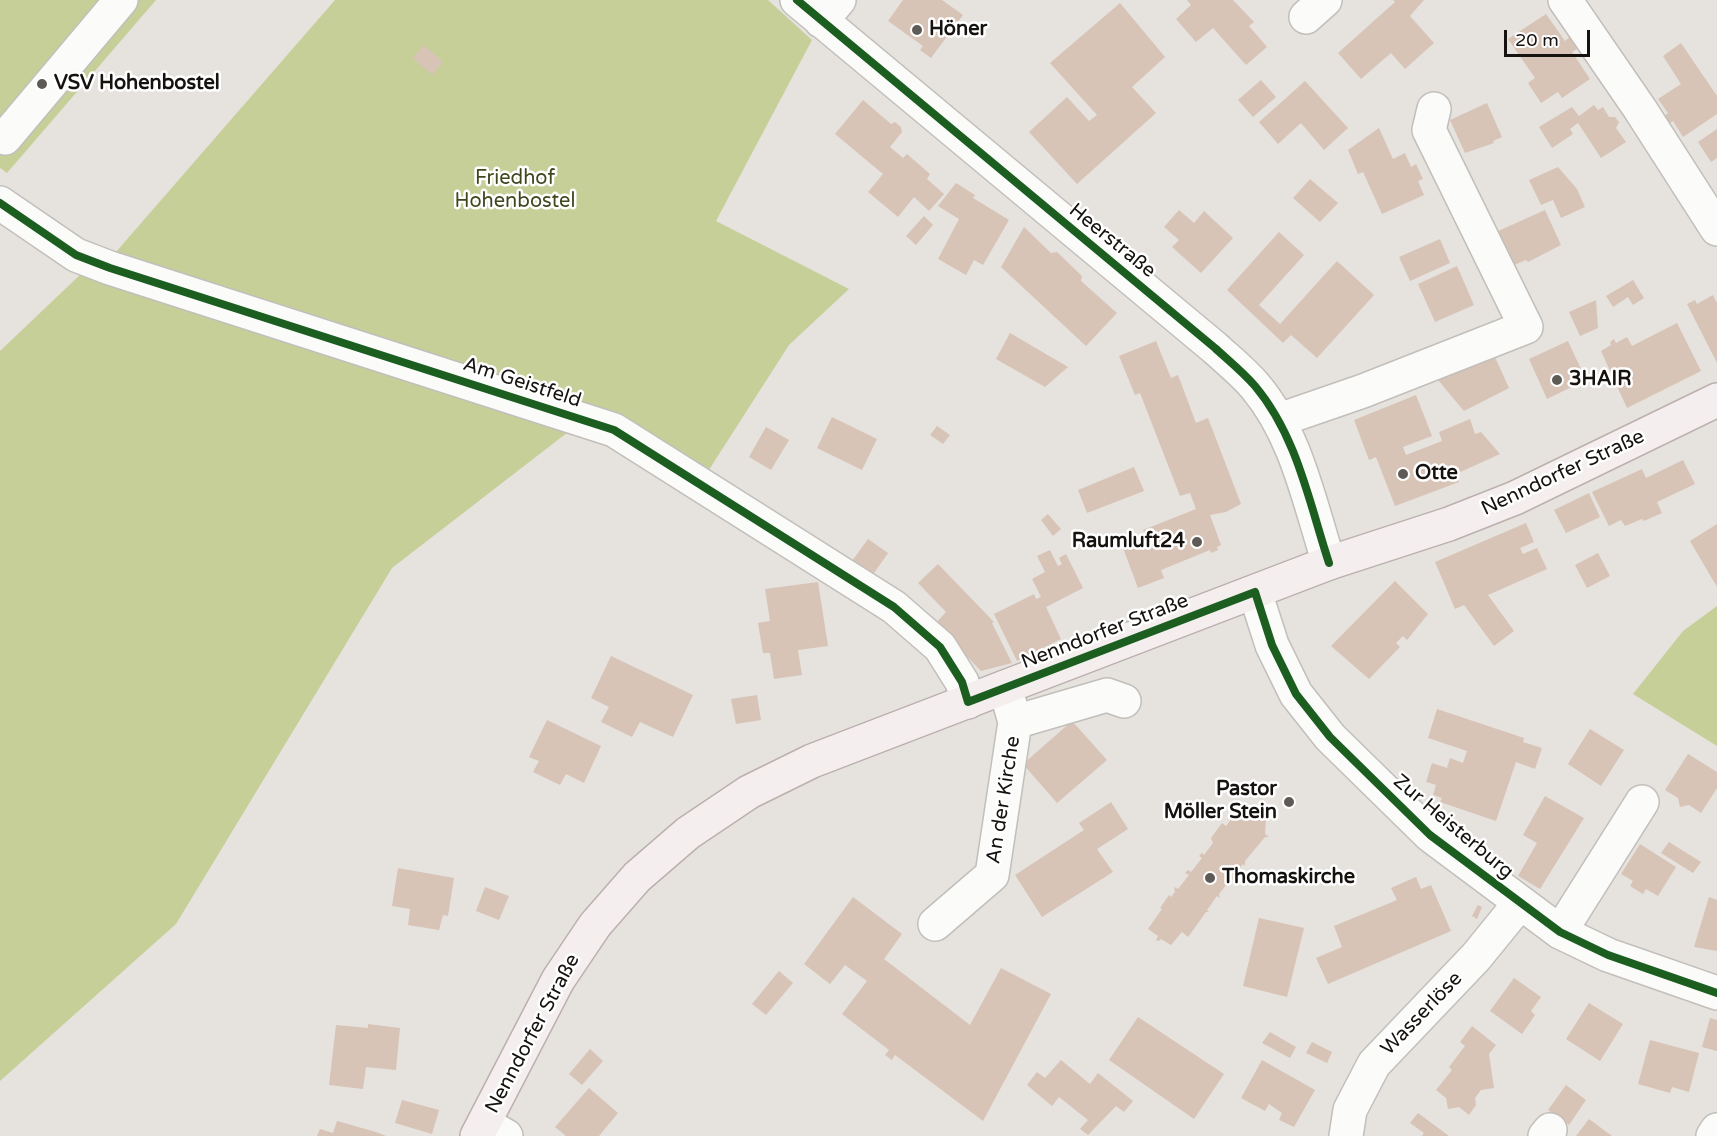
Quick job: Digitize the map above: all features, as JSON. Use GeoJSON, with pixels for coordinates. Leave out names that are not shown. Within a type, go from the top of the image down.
{"type":"FeatureCollection","features":[{"type":"Feature","properties":{"kind":"main road","name":"Nenndorfer Straße"},"geometry":{"type":"LineString","coordinates":[[489,1132],[558,980],[595,925],[637,877],[688,833],[749,792],[812,761],[1329,563],[1449,524],[1515,498],[1717,400]]}},
{"type":"Feature","properties":{"kind":"street"},"geometry":{"type":"LineString","coordinates":[[5,138],[121,0]]}},
{"type":"Feature","properties":{"kind":"street"},"geometry":{"type":"LineString","coordinates":[[1565,0],[1640,109],[1717,229]]}},
{"type":"Feature","properties":{"kind":"street","name":"Heerstraße"},"geometry":{"type":"LineString","coordinates":[[819,7],[1215,348],[1254,385],[1279,420],[1300,469],[1329,563]]}},
{"type":"Feature","properties":{"kind":"street"},"geometry":{"type":"LineString","coordinates":[[1279,420],[1363,391],[1526,327],[1429,130],[1434,109]]}},
{"type":"Feature","properties":{"kind":"street","name":"Am Geistfeld"},"geometry":{"type":"LineString","coordinates":[[0,203],[76,255],[110,268],[615,430],[894,607],[940,647],[962,682],[968,702]]}},
{"type":"Feature","properties":{"kind":"street","name":"Zur Heisterburg"},"geometry":{"type":"LineString","coordinates":[[1255,592],[1272,645],[1296,694],[1330,737],[1430,835],[1560,932],[1608,955],[1717,993]]}},
{"type":"Feature","properties":{"kind":"street","name":"An der Kirche"},"geometry":{"type":"LineString","coordinates":[[935,924],[992,875],[1015,722],[1005,687]]}},
{"type":"Feature","properties":{"kind":"street"},"geometry":{"type":"LineString","coordinates":[[1015,722],[1107,695],[1124,701]]}},
{"type":"Feature","properties":{"kind":"street"},"geometry":{"type":"LineString","coordinates":[[1560,932],[1642,802]]}},
{"type":"Feature","properties":{"kind":"street","name":"Wasserlöse"},"geometry":{"type":"LineString","coordinates":[[1346,1136],[1350,1110],[1374,1064],[1476,957],[1520,903]]}},
{"type":"Feature","properties":{"kind":"street"},"geometry":{"type":"LineString","coordinates":[[1713,1136],[1717,1130]]}},
{"type":"Feature","properties":{"kind":"green space","name":"VSV Hohenbostel"},"geometry":{"type":"Polygon","coordinates":[[[0,0],[156,0],[7,173],[0,168],[0,0]]]}},
{"type":"Feature","properties":{"kind":"green space","name":"Friedhof Hohenbostel"},"geometry":{"type":"Polygon","coordinates":[[[335,0],[768,0],[812,40],[716,221],[849,289],[789,345],[705,476],[109,260],[335,0]]]}},
{"type":"Feature","properties":{"kind":"green space"},"geometry":{"type":"Polygon","coordinates":[[[83,272],[572,429],[392,568],[176,924],[0,1081],[0,351],[83,272]]]}},
{"type":"Feature","properties":{"kind":"green space"},"geometry":{"type":"Polygon","coordinates":[[[1717,606],[1717,746],[1633,694],[1683,631],[1717,606]]]}},
{"type":"Feature","properties":{"kind":"building"},"geometry":{"type":"Polygon","coordinates":[[[903,0],[942,0],[963,15],[931,58],[920,50],[923,46],[888,21],[903,0]]]}},
{"type":"Feature","properties":{"kind":"building"},"geometry":{"type":"Polygon","coordinates":[[[1187,0],[1233,0],[1254,22],[1249,26],[1267,47],[1246,65],[1213,28],[1196,42],[1176,19],[1191,5],[1187,0]]]}},
{"type":"Feature","properties":{"kind":"building"},"geometry":{"type":"Polygon","coordinates":[[[1393,0],[1424,0],[1410,16],[1434,43],[1405,69],[1391,53],[1361,79],[1338,53],[1395,2],[1393,0]]]}},
{"type":"Feature","properties":{"kind":"building"},"geometry":{"type":"Polygon","coordinates":[[[1120,3],[1165,57],[1132,87],[1156,113],[1077,184],[1029,132],[1067,97],[1089,121],[1097,115],[1050,63],[1120,3]]]}},
{"type":"Feature","properties":{"kind":"building"},"geometry":{"type":"Polygon","coordinates":[[[1546,14],[1565,41],[1572,35],[1580,47],[1572,52],[1590,79],[1562,98],[1558,92],[1541,103],[1528,83],[1535,78],[1508,39],[1546,14]]]}},
{"type":"Feature","properties":{"kind":"building"},"geometry":{"type":"Polygon","coordinates":[[[1681,43],[1717,96],[1717,114],[1683,137],[1673,121],[1667,125],[1662,118],[1668,113],[1658,99],[1681,84],[1663,56],[1681,43]]]}},
{"type":"Feature","properties":{"kind":"building"},"geometry":{"type":"Polygon","coordinates":[[[424,45],[443,62],[432,75],[413,58],[424,45]]]}},
{"type":"Feature","properties":{"kind":"building"},"geometry":{"type":"Polygon","coordinates":[[[1261,80],[1276,97],[1253,117],[1238,100],[1261,80]]]}},
{"type":"Feature","properties":{"kind":"building"},"geometry":{"type":"Polygon","coordinates":[[[1305,81],[1348,128],[1324,150],[1301,123],[1278,144],[1259,122],[1305,81]]]}},
{"type":"Feature","properties":{"kind":"building"},"geometry":{"type":"Polygon","coordinates":[[[863,100],[891,124],[895,122],[901,127],[902,132],[890,147],[903,158],[907,154],[930,174],[927,179],[944,194],[929,211],[914,197],[898,217],[868,192],[883,174],[835,134],[863,100]]]}},
{"type":"Feature","properties":{"kind":"building"},"geometry":{"type":"Polygon","coordinates":[[[1487,103],[1502,137],[1493,141],[1494,143],[1465,153],[1450,120],[1487,103]]]}},
{"type":"Feature","properties":{"kind":"building"},"geometry":{"type":"Polygon","coordinates":[[[1594,105],[1598,110],[1603,107],[1609,117],[1615,117],[1619,122],[1616,128],[1626,142],[1601,158],[1578,123],[1570,129],[1573,134],[1552,148],[1539,127],[1572,107],[1579,116],[1594,105]]]}},
{"type":"Feature","properties":{"kind":"building"},"geometry":{"type":"Polygon","coordinates":[[[1379,128],[1393,159],[1405,153],[1411,167],[1416,164],[1423,179],[1418,181],[1424,195],[1382,214],[1363,172],[1358,174],[1348,150],[1379,128]]]}},
{"type":"Feature","properties":{"kind":"building"},"geometry":{"type":"Polygon","coordinates":[[[1717,129],[1717,158],[1711,162],[1698,142],[1717,129]]]}},
{"type":"Feature","properties":{"kind":"building"},"geometry":{"type":"Polygon","coordinates":[[[1558,167],[1577,189],[1585,207],[1561,218],[1553,200],[1541,205],[1529,180],[1558,167]]]}},
{"type":"Feature","properties":{"kind":"building"},"geometry":{"type":"Polygon","coordinates":[[[1310,179],[1338,203],[1320,222],[1293,198],[1310,179]]]}},
{"type":"Feature","properties":{"kind":"building"},"geometry":{"type":"Polygon","coordinates":[[[956,183],[975,195],[973,198],[1009,220],[983,265],[974,260],[966,275],[938,259],[959,219],[938,206],[956,183]]]}},
{"type":"Feature","properties":{"kind":"building"},"geometry":{"type":"Polygon","coordinates":[[[1179,210],[1194,223],[1204,211],[1233,238],[1201,273],[1172,247],[1179,240],[1164,227],[1179,210]]]}},
{"type":"Feature","properties":{"kind":"building"},"geometry":{"type":"Polygon","coordinates":[[[1545,210],[1561,245],[1528,262],[1526,260],[1512,266],[1496,232],[1545,210]]]}},
{"type":"Feature","properties":{"kind":"building"},"geometry":{"type":"Polygon","coordinates":[[[924,216],[933,225],[916,245],[906,236],[924,216]]]}},
{"type":"Feature","properties":{"kind":"building"},"geometry":{"type":"Polygon","coordinates":[[[1024,227],[1051,253],[1057,252],[1082,276],[1081,281],[1117,313],[1086,346],[1001,267],[1024,227]]]}},
{"type":"Feature","properties":{"kind":"building"},"geometry":{"type":"Polygon","coordinates":[[[1279,232],[1304,255],[1259,305],[1280,324],[1337,261],[1374,295],[1317,358],[1291,335],[1283,343],[1227,290],[1279,232]]]}},
{"type":"Feature","properties":{"kind":"building"},"geometry":{"type":"Polygon","coordinates":[[[1440,239],[1450,263],[1410,281],[1399,257],[1440,239]]]}},
{"type":"Feature","properties":{"kind":"building"},"geometry":{"type":"Polygon","coordinates":[[[1457,266],[1474,305],[1435,322],[1418,284],[1457,266]]]}},
{"type":"Feature","properties":{"kind":"building"},"geometry":{"type":"Polygon","coordinates":[[[1633,280],[1644,298],[1633,305],[1628,297],[1613,307],[1606,296],[1633,280]]]}},
{"type":"Feature","properties":{"kind":"building"},"geometry":{"type":"Polygon","coordinates":[[[1713,295],[1717,303],[1717,363],[1687,304],[1695,300],[1697,304],[1713,295]]]}},
{"type":"Feature","properties":{"kind":"building"},"geometry":{"type":"Polygon","coordinates":[[[1596,300],[1598,328],[1580,336],[1569,312],[1596,300]]]}},
{"type":"Feature","properties":{"kind":"building"},"geometry":{"type":"Polygon","coordinates":[[[1677,323],[1701,371],[1627,408],[1601,351],[1611,345],[1610,342],[1614,339],[1616,343],[1627,337],[1632,346],[1677,323]]]}},
{"type":"Feature","properties":{"kind":"building"},"geometry":{"type":"Polygon","coordinates":[[[1010,333],[1068,367],[1045,387],[996,359],[1010,333]]]}},
{"type":"Feature","properties":{"kind":"building"},"geometry":{"type":"Polygon","coordinates":[[[1156,341],[1171,378],[1178,375],[1196,423],[1208,418],[1241,504],[1226,512],[1210,515],[1221,545],[1217,547],[1218,550],[1211,553],[1210,550],[1161,570],[1164,578],[1138,588],[1123,548],[1147,539],[1143,530],[1196,509],[1190,493],[1180,496],[1140,393],[1135,395],[1119,356],[1156,341]]]}},
{"type":"Feature","properties":{"kind":"building"},"geometry":{"type":"Polygon","coordinates":[[[1568,341],[1586,380],[1547,399],[1529,359],[1568,341]]]}},
{"type":"Feature","properties":{"kind":"building"},"geometry":{"type":"Polygon","coordinates":[[[1495,357],[1509,388],[1464,411],[1438,380],[1495,357]]]}},
{"type":"Feature","properties":{"kind":"building"},"geometry":{"type":"Polygon","coordinates":[[[1416,395],[1432,436],[1403,447],[1406,455],[1442,441],[1439,432],[1470,419],[1475,434],[1481,432],[1500,454],[1456,474],[1459,482],[1395,506],[1376,457],[1369,460],[1354,420],[1416,395]]]}},
{"type":"Feature","properties":{"kind":"building"},"geometry":{"type":"Polygon","coordinates":[[[832,417],[877,439],[862,470],[817,448],[832,417]]]}},
{"type":"Feature","properties":{"kind":"building"},"geometry":{"type":"Polygon","coordinates":[[[937,426],[950,435],[943,444],[930,435],[937,426]]]}},
{"type":"Feature","properties":{"kind":"building"},"geometry":{"type":"Polygon","coordinates":[[[766,427],[789,440],[771,470],[749,457],[766,427]]]}},
{"type":"Feature","properties":{"kind":"building"},"geometry":{"type":"Polygon","coordinates":[[[1683,460],[1695,484],[1657,502],[1662,513],[1625,526],[1621,520],[1609,526],[1592,492],[1642,469],[1646,478],[1683,460]]]}},
{"type":"Feature","properties":{"kind":"building"},"geometry":{"type":"Polygon","coordinates":[[[1134,467],[1144,491],[1087,513],[1078,490],[1134,467]]]}},
{"type":"Feature","properties":{"kind":"building"},"geometry":{"type":"Polygon","coordinates":[[[1589,493],[1600,517],[1566,533],[1554,510],[1589,493]]]}},
{"type":"Feature","properties":{"kind":"building"},"geometry":{"type":"Polygon","coordinates":[[[1048,514],[1061,529],[1053,536],[1041,520],[1048,514]]]}},
{"type":"Feature","properties":{"kind":"building"},"geometry":{"type":"Polygon","coordinates":[[[1526,523],[1534,542],[1520,548],[1523,554],[1537,548],[1547,569],[1488,595],[1514,631],[1494,646],[1464,605],[1455,609],[1435,562],[1526,523]]]}},
{"type":"Feature","properties":{"kind":"building"},"geometry":{"type":"Polygon","coordinates":[[[1717,524],[1717,587],[1690,541],[1717,524]]]}},
{"type":"Feature","properties":{"kind":"building"},"geometry":{"type":"Polygon","coordinates":[[[868,539],[888,553],[872,576],[852,561],[868,539]]]}},
{"type":"Feature","properties":{"kind":"building"},"geometry":{"type":"Polygon","coordinates":[[[1050,550],[1058,566],[1062,564],[1059,558],[1066,554],[1083,588],[1046,607],[1061,639],[1017,661],[994,614],[1034,594],[1036,599],[1041,597],[1032,579],[1045,572],[1037,556],[1050,550]]]}},
{"type":"Feature","properties":{"kind":"building"},"geometry":{"type":"Polygon","coordinates":[[[1598,553],[1610,576],[1587,588],[1575,565],[1598,553]]]}},
{"type":"Feature","properties":{"kind":"building"},"geometry":{"type":"Polygon","coordinates":[[[938,564],[994,622],[992,623],[1012,663],[981,671],[935,624],[946,612],[918,583],[938,564]]]}},
{"type":"Feature","properties":{"kind":"building"},"geometry":{"type":"Polygon","coordinates":[[[1395,581],[1428,614],[1407,640],[1403,636],[1396,643],[1400,647],[1369,679],[1331,646],[1395,581]]]}},
{"type":"Feature","properties":{"kind":"building"},"geometry":{"type":"Polygon","coordinates":[[[818,582],[828,646],[798,650],[802,675],[774,679],[770,653],[763,653],[758,623],[770,621],[765,589],[818,582]]]}},
{"type":"Feature","properties":{"kind":"building"},"geometry":{"type":"Polygon","coordinates":[[[611,656],[693,695],[673,737],[640,722],[632,737],[601,722],[609,707],[591,698],[611,656]]]}},
{"type":"Feature","properties":{"kind":"building"},"geometry":{"type":"Polygon","coordinates":[[[757,695],[761,720],[736,724],[731,699],[757,695]]]}},
{"type":"Feature","properties":{"kind":"building"},"geometry":{"type":"Polygon","coordinates":[[[1437,709],[1524,738],[1523,742],[1542,748],[1535,769],[1516,762],[1496,821],[1440,802],[1442,798],[1433,795],[1436,785],[1426,782],[1432,763],[1447,768],[1450,758],[1463,763],[1467,751],[1428,738],[1437,709]]]}},
{"type":"Feature","properties":{"kind":"building"},"geometry":{"type":"Polygon","coordinates":[[[547,720],[601,746],[584,783],[566,774],[560,785],[533,772],[539,761],[529,757],[547,720]]]}},
{"type":"Feature","properties":{"kind":"building"},"geometry":{"type":"Polygon","coordinates":[[[1072,721],[1107,760],[1057,803],[1023,764],[1072,721]]]}},
{"type":"Feature","properties":{"kind":"building"},"geometry":{"type":"Polygon","coordinates":[[[1590,729],[1624,750],[1601,786],[1568,764],[1590,729]]]}},
{"type":"Feature","properties":{"kind":"building"},"geometry":{"type":"Polygon","coordinates":[[[1688,754],[1717,772],[1717,788],[1701,813],[1689,805],[1680,807],[1678,798],[1665,790],[1688,754]]]}},
{"type":"Feature","properties":{"kind":"building"},"geometry":{"type":"Polygon","coordinates":[[[1545,796],[1584,818],[1540,889],[1518,876],[1537,843],[1523,835],[1545,796]]]}},
{"type":"Feature","properties":{"kind":"building"},"geometry":{"type":"Polygon","coordinates":[[[1111,802],[1128,829],[1097,849],[1113,872],[1042,917],[1015,875],[1084,830],[1079,823],[1111,802]]]}},
{"type":"Feature","properties":{"kind":"building","name":"Thomaskirche"},"geometry":{"type":"Polygon","coordinates":[[[1235,809],[1254,810],[1251,813],[1262,821],[1266,820],[1265,834],[1269,837],[1265,837],[1245,861],[1245,866],[1243,864],[1233,877],[1234,882],[1231,879],[1219,894],[1220,898],[1217,896],[1207,910],[1209,912],[1206,912],[1188,937],[1182,932],[1171,945],[1161,939],[1156,940],[1158,936],[1148,929],[1162,909],[1160,908],[1169,895],[1171,897],[1175,892],[1174,887],[1178,889],[1189,875],[1185,873],[1188,870],[1191,872],[1202,858],[1199,856],[1202,853],[1204,855],[1213,843],[1211,838],[1222,823],[1226,826],[1236,813],[1235,809]]]}},
{"type":"Feature","properties":{"kind":"building"},"geometry":{"type":"Polygon","coordinates":[[[1669,842],[1701,862],[1693,873],[1661,853],[1669,842]]]}},
{"type":"Feature","properties":{"kind":"building"},"geometry":{"type":"Polygon","coordinates":[[[1640,844],[1676,867],[1658,896],[1646,889],[1643,894],[1630,886],[1633,881],[1621,874],[1640,844]]]}},
{"type":"Feature","properties":{"kind":"building"},"geometry":{"type":"Polygon","coordinates":[[[398,868],[454,878],[448,916],[443,915],[439,930],[408,925],[410,909],[392,906],[398,868]]]}},
{"type":"Feature","properties":{"kind":"building"},"geometry":{"type":"Polygon","coordinates":[[[1416,877],[1421,889],[1431,885],[1451,931],[1328,984],[1316,958],[1342,947],[1334,926],[1397,900],[1391,888],[1416,877]]]}},
{"type":"Feature","properties":{"kind":"building"},"geometry":{"type":"Polygon","coordinates":[[[485,887],[509,896],[499,920],[476,911],[485,887]]]}},
{"type":"Feature","properties":{"kind":"building"},"geometry":{"type":"Polygon","coordinates":[[[853,897],[902,934],[884,959],[970,1025],[1001,968],[1051,994],[983,1121],[895,1055],[892,1060],[885,1055],[889,1050],[842,1014],[867,981],[845,965],[830,984],[804,964],[853,897]]]}},
{"type":"Feature","properties":{"kind":"building"},"geometry":{"type":"Polygon","coordinates":[[[1709,897],[1717,900],[1717,951],[1694,947],[1709,897]]]}},
{"type":"Feature","properties":{"kind":"building"},"geometry":{"type":"Polygon","coordinates":[[[1478,905],[1482,907],[1477,919],[1472,916],[1478,905]]]}},
{"type":"Feature","properties":{"kind":"building"},"geometry":{"type":"Polygon","coordinates":[[[1259,918],[1304,928],[1287,997],[1243,986],[1259,918]]]}},
{"type":"Feature","properties":{"kind":"building"},"geometry":{"type":"Polygon","coordinates":[[[779,971],[793,983],[766,1015],[752,1004],[779,971]]]}},
{"type":"Feature","properties":{"kind":"building"},"geometry":{"type":"Polygon","coordinates":[[[1514,978],[1541,997],[1531,1011],[1535,1015],[1522,1034],[1490,1011],[1514,978]]]}},
{"type":"Feature","properties":{"kind":"building"},"geometry":{"type":"Polygon","coordinates":[[[1589,1003],[1623,1024],[1600,1061],[1566,1039],[1589,1003]]]}},
{"type":"Feature","properties":{"kind":"building"},"geometry":{"type":"Polygon","coordinates":[[[1138,1017],[1224,1074],[1194,1119],[1109,1060],[1138,1017]]]}},
{"type":"Feature","properties":{"kind":"building"},"geometry":{"type":"Polygon","coordinates":[[[1710,1018],[1717,1020],[1717,1051],[1702,1047],[1710,1018]]]}},
{"type":"Feature","properties":{"kind":"building"},"geometry":{"type":"Polygon","coordinates":[[[368,1024],[400,1028],[396,1070],[366,1067],[363,1089],[329,1085],[336,1025],[368,1028],[368,1024]]]}},
{"type":"Feature","properties":{"kind":"building"},"geometry":{"type":"Polygon","coordinates":[[[1472,1026],[1496,1045],[1489,1054],[1494,1088],[1481,1090],[1475,1098],[1476,1105],[1469,1115],[1459,1107],[1448,1109],[1446,1098],[1436,1090],[1452,1070],[1449,1067],[1465,1046],[1460,1042],[1472,1026]]]}},
{"type":"Feature","properties":{"kind":"building"},"geometry":{"type":"Polygon","coordinates":[[[1270,1032],[1296,1047],[1290,1058],[1262,1043],[1270,1032]]]}},
{"type":"Feature","properties":{"kind":"building"},"geometry":{"type":"Polygon","coordinates":[[[1650,1040],[1699,1053],[1689,1092],[1672,1087],[1670,1093],[1638,1084],[1650,1040]]]}},
{"type":"Feature","properties":{"kind":"building"},"geometry":{"type":"Polygon","coordinates":[[[1312,1042],[1332,1052],[1327,1063],[1306,1053],[1312,1042]]]}},
{"type":"Feature","properties":{"kind":"building"},"geometry":{"type":"Polygon","coordinates":[[[590,1049],[603,1061],[582,1085],[569,1074],[590,1049]]]}},
{"type":"Feature","properties":{"kind":"building"},"geometry":{"type":"Polygon","coordinates":[[[1061,1060],[1090,1084],[1098,1073],[1133,1101],[1124,1112],[1116,1106],[1088,1135],[1080,1129],[1088,1120],[1059,1097],[1052,1106],[1027,1085],[1037,1072],[1045,1078],[1061,1060]]]}},
{"type":"Feature","properties":{"kind":"building"},"geometry":{"type":"Polygon","coordinates":[[[1262,1060],[1315,1090],[1294,1127],[1279,1120],[1282,1113],[1269,1104],[1265,1111],[1241,1098],[1262,1060]]]}},
{"type":"Feature","properties":{"kind":"building"},"geometry":{"type":"Polygon","coordinates":[[[1566,1085],[1586,1100],[1569,1125],[1548,1110],[1566,1085]]]}},
{"type":"Feature","properties":{"kind":"building"},"geometry":{"type":"Polygon","coordinates":[[[589,1088],[618,1113],[599,1136],[566,1136],[555,1127],[589,1088]]]}},
{"type":"Feature","properties":{"kind":"building"},"geometry":{"type":"Polygon","coordinates":[[[402,1100],[439,1110],[432,1134],[395,1123],[402,1100]]]}},
{"type":"Feature","properties":{"kind":"building"},"geometry":{"type":"Polygon","coordinates":[[[1418,1113],[1449,1136],[1422,1136],[1424,1133],[1410,1123],[1418,1113]]]}},
{"type":"Feature","properties":{"kind":"building"},"geometry":{"type":"Polygon","coordinates":[[[1589,1119],[1612,1136],[1576,1136],[1589,1119]]]}},
{"type":"Feature","properties":{"kind":"building"},"geometry":{"type":"Polygon","coordinates":[[[337,1121],[386,1136],[317,1136],[320,1129],[333,1133],[337,1121]]]}},
{"type":"Feature","properties":{"kind":"cycle path"},"geometry":{"type":"LineString","coordinates":[[797,0],[1215,348],[1255,386],[1269,405],[1292,448],[1329,563]]}},
{"type":"Feature","properties":{"kind":"cycle path"},"geometry":{"type":"LineString","coordinates":[[0,203],[76,255],[110,268],[614,430],[894,607],[940,647],[962,682],[968,702],[1255,592],[1272,645],[1296,694],[1330,737],[1430,835],[1560,932],[1608,955],[1717,993]]}},
{"type":"Feature","properties":{"kind":"place","name":"Höner"},"geometry":{"type":"Point","coordinates":[917,30]}},
{"type":"Feature","properties":{"kind":"place","name":"VSV Hohenbostel"},"geometry":{"type":"Point","coordinates":[42,84]}},
{"type":"Feature","properties":{"kind":"place","name":"3HAIR"},"geometry":{"type":"Point","coordinates":[1557,380]}},
{"type":"Feature","properties":{"kind":"place","name":"Otte"},"geometry":{"type":"Point","coordinates":[1403,474]}},
{"type":"Feature","properties":{"kind":"place","name":"Raumluft24"},"geometry":{"type":"Point","coordinates":[1197,542]}},
{"type":"Feature","properties":{"kind":"place","name":"Pastor Möller Stein"},"geometry":{"type":"Point","coordinates":[1289,802]}},
{"type":"Feature","properties":{"kind":"place","name":"Thomaskirche"},"geometry":{"type":"Point","coordinates":[1210,878]}}]}
